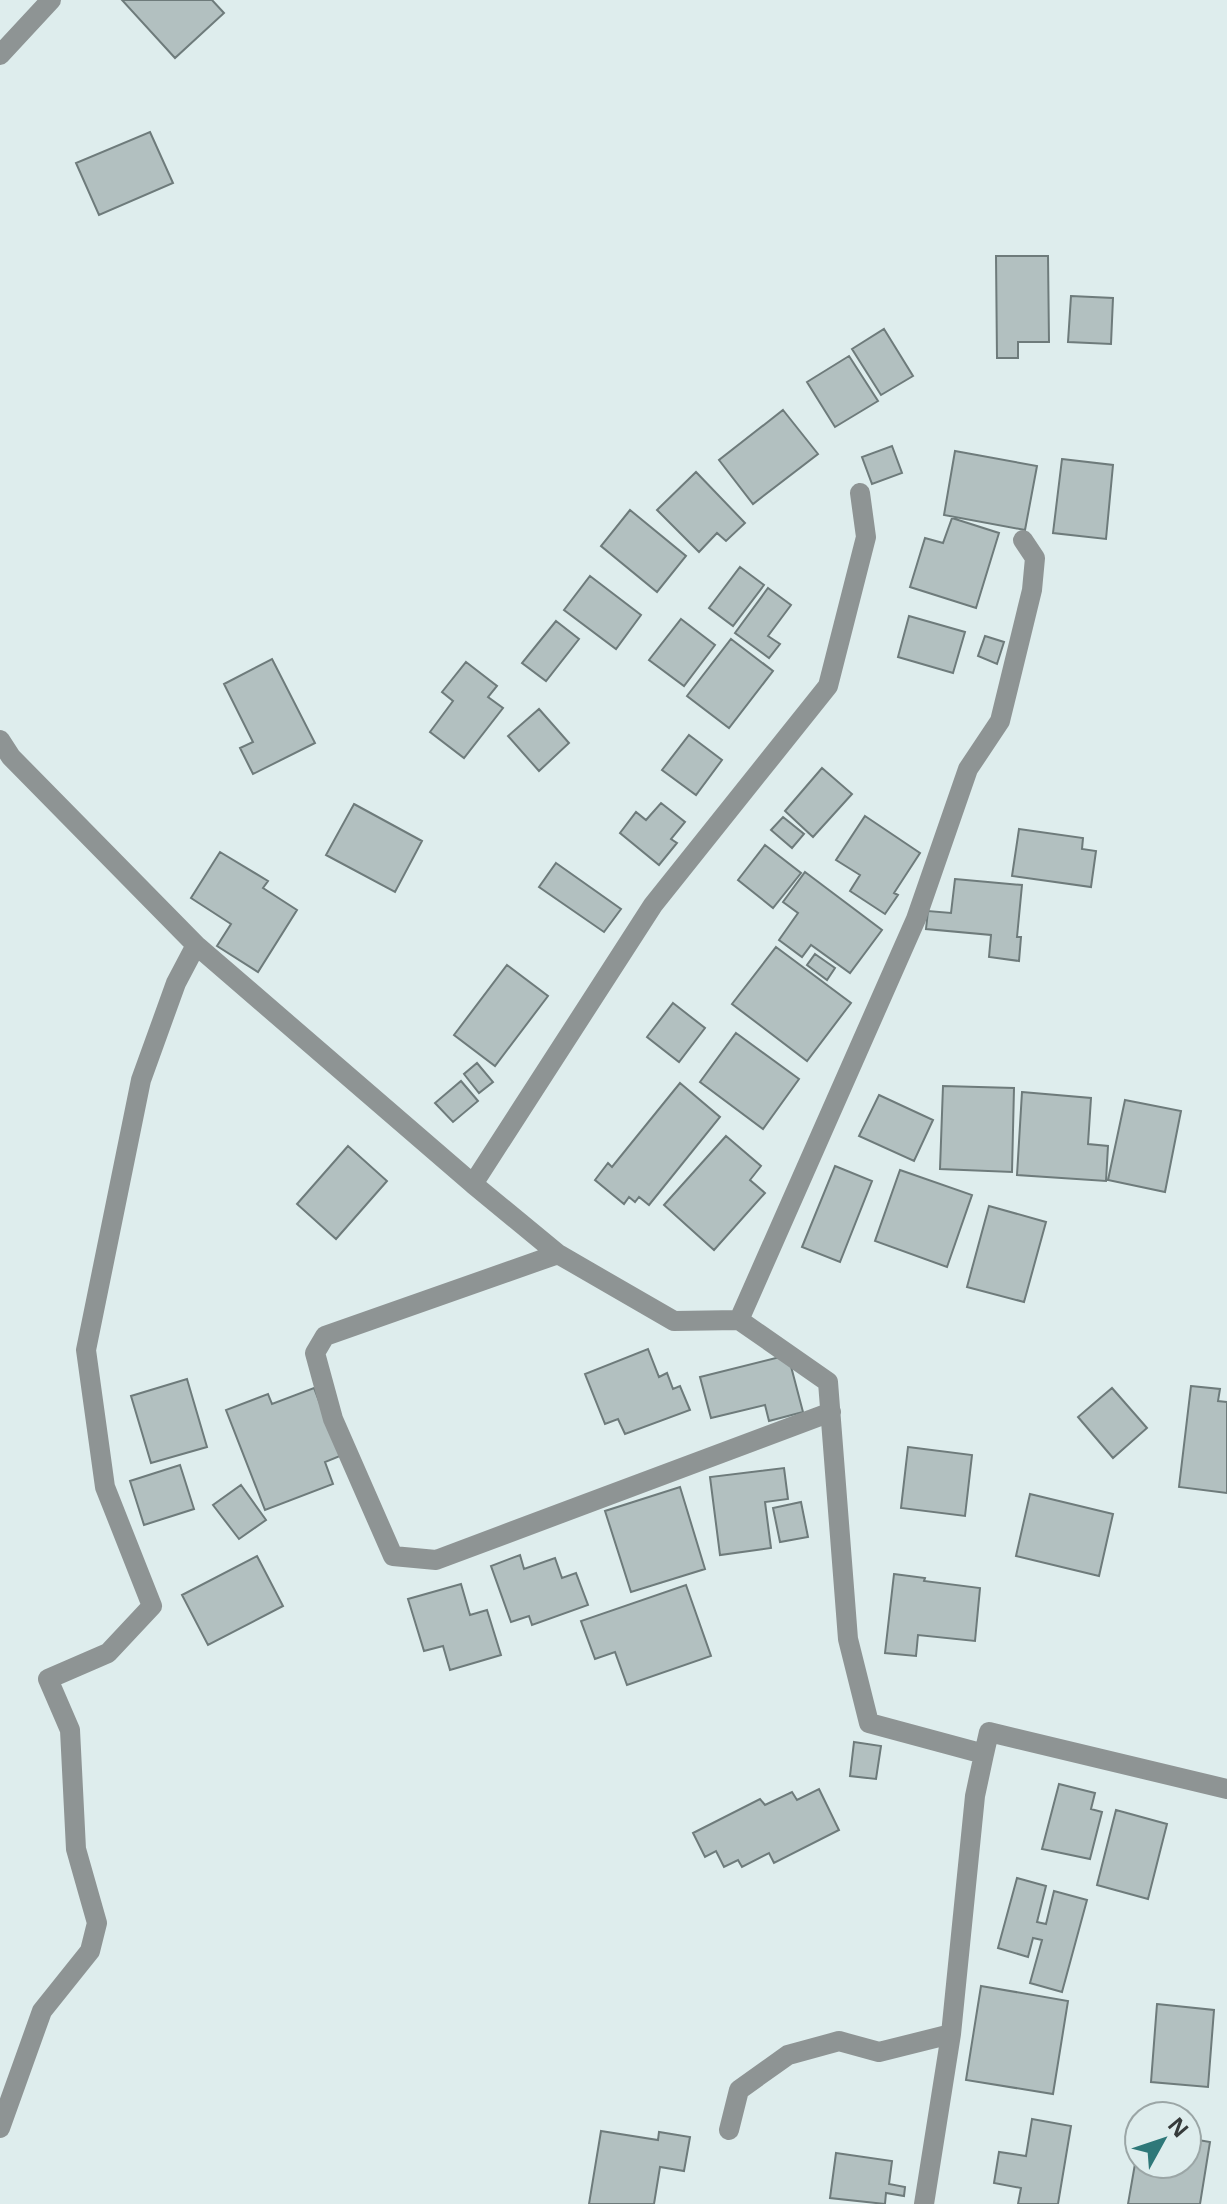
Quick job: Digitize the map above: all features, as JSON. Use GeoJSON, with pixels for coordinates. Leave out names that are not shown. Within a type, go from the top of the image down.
{"type":"FeatureCollection","features":[{"type":"Feature","properties":{"kind":"street"},"geometry":{"type":"LineString","coordinates":[[0,55],[51,0]]}},
{"type":"Feature","properties":{"kind":"street"},"geometry":{"type":"LineString","coordinates":[[473,1184],[653,905],[828,686],[866,537],[860,493]]}},
{"type":"Feature","properties":{"kind":"street"},"geometry":{"type":"LineString","coordinates":[[739,1320],[916,919],[968,769],[1000,721],[1032,590],[1035,558],[1023,540]]}},
{"type":"Feature","properties":{"kind":"street"},"geometry":{"type":"LineString","coordinates":[[0,740],[11,757],[196,945],[558,1254],[674,1321],[739,1320],[828,1382],[848,1639],[869,1723],[984,1754]]}},
{"type":"Feature","properties":{"kind":"street"},"geometry":{"type":"LineString","coordinates":[[0,2128],[42,2011],[90,1951],[97,1923],[76,1849],[70,1730],[48,1679],[108,1653],[152,1606],[105,1487],[86,1350],[141,1080],[176,983],[196,945]]}},
{"type":"Feature","properties":{"kind":"street"},"geometry":{"type":"LineString","coordinates":[[558,1254],[325,1336],[315,1353],[333,1419],[393,1556],[436,1560],[831,1412]]}},
{"type":"Feature","properties":{"kind":"street"},"geometry":{"type":"LineString","coordinates":[[924,2204],[951,2034],[975,1796],[989,1732],[1227,1789]]}},
{"type":"Feature","properties":{"kind":"street"},"geometry":{"type":"LineString","coordinates":[[729,2130],[739,2090],[788,2055],[839,2041],[879,2052],[951,2034]]}},
{"type":"Feature","properties":{"kind":"building"},"geometry":{"type":"Polygon","coordinates":[[[122,0],[212,0],[224,13],[175,58],[122,0]]]}},
{"type":"Feature","properties":{"kind":"building"},"geometry":{"type":"Polygon","coordinates":[[[150,132],[173,183],[99,215],[76,163],[150,132]]]}},
{"type":"Feature","properties":{"kind":"building"},"geometry":{"type":"Polygon","coordinates":[[[996,256],[1048,256],[1049,342],[1018,342],[1018,358],[997,358],[996,256]]]}},
{"type":"Feature","properties":{"kind":"building"},"geometry":{"type":"Polygon","coordinates":[[[1071,296],[1113,298],[1111,344],[1068,342],[1071,296]]]}},
{"type":"Feature","properties":{"kind":"building"},"geometry":{"type":"Polygon","coordinates":[[[884,329],[913,376],[881,395],[852,349],[884,329]]]}},
{"type":"Feature","properties":{"kind":"building"},"geometry":{"type":"Polygon","coordinates":[[[849,356],[878,401],[835,427],[807,382],[849,356]]]}},
{"type":"Feature","properties":{"kind":"building"},"geometry":{"type":"Polygon","coordinates":[[[783,410],[818,454],[753,504],[719,460],[783,410]]]}},
{"type":"Feature","properties":{"kind":"building"},"geometry":{"type":"Polygon","coordinates":[[[892,446],[902,473],[872,484],[862,457],[892,446]]]}},
{"type":"Feature","properties":{"kind":"building"},"geometry":{"type":"Polygon","coordinates":[[[955,451],[1037,466],[1025,530],[944,515],[955,451]]]}},
{"type":"Feature","properties":{"kind":"building"},"geometry":{"type":"Polygon","coordinates":[[[1062,459],[1113,465],[1106,539],[1053,533],[1062,459]]]}},
{"type":"Feature","properties":{"kind":"building"},"geometry":{"type":"Polygon","coordinates":[[[696,472],[745,523],[726,541],[717,533],[699,552],[657,510],[696,472]]]}},
{"type":"Feature","properties":{"kind":"building"},"geometry":{"type":"Polygon","coordinates":[[[630,510],[686,556],[657,592],[601,546],[630,510]]]}},
{"type":"Feature","properties":{"kind":"building"},"geometry":{"type":"Polygon","coordinates":[[[952,518],[999,533],[976,608],[910,587],[925,538],[943,543],[952,518]]]}},
{"type":"Feature","properties":{"kind":"building"},"geometry":{"type":"Polygon","coordinates":[[[740,567],[764,585],[733,626],[709,608],[740,567]]]}},
{"type":"Feature","properties":{"kind":"building"},"geometry":{"type":"Polygon","coordinates":[[[590,576],[641,615],[616,649],[564,610],[590,576]]]}},
{"type":"Feature","properties":{"kind":"building"},"geometry":{"type":"Polygon","coordinates":[[[768,588],[791,605],[768,636],[780,644],[769,658],[735,633],[768,588]]]}},
{"type":"Feature","properties":{"kind":"building"},"geometry":{"type":"Polygon","coordinates":[[[909,616],[965,632],[953,673],[898,657],[909,616]]]}},
{"type":"Feature","properties":{"kind":"building"},"geometry":{"type":"Polygon","coordinates":[[[681,619],[715,645],[684,686],[649,660],[681,619]]]}},
{"type":"Feature","properties":{"kind":"building"},"geometry":{"type":"Polygon","coordinates":[[[556,621],[579,639],[546,681],[522,663],[556,621]]]}},
{"type":"Feature","properties":{"kind":"building"},"geometry":{"type":"Polygon","coordinates":[[[985,636],[1004,642],[997,664],[978,656],[985,636]]]}},
{"type":"Feature","properties":{"kind":"building"},"geometry":{"type":"Polygon","coordinates":[[[731,639],[773,671],[729,728],[687,696],[731,639]]]}},
{"type":"Feature","properties":{"kind":"building"},"geometry":{"type":"Polygon","coordinates":[[[272,659],[315,743],[253,774],[240,748],[253,742],[224,684],[272,659]]]}},
{"type":"Feature","properties":{"kind":"building"},"geometry":{"type":"Polygon","coordinates":[[[466,662],[497,686],[488,697],[503,708],[464,758],[430,732],[453,701],[442,692],[466,662]]]}},
{"type":"Feature","properties":{"kind":"building"},"geometry":{"type":"Polygon","coordinates":[[[539,709],[569,743],[539,771],[508,736],[539,709]]]}},
{"type":"Feature","properties":{"kind":"building"},"geometry":{"type":"Polygon","coordinates":[[[689,735],[722,760],[696,795],[662,770],[689,735]]]}},
{"type":"Feature","properties":{"kind":"building"},"geometry":{"type":"Polygon","coordinates":[[[822,768],[852,794],[813,837],[785,811],[822,768]]]}},
{"type":"Feature","properties":{"kind":"building"},"geometry":{"type":"Polygon","coordinates":[[[661,803],[685,822],[671,839],[677,843],[659,865],[620,833],[636,812],[646,820],[661,803]]]}},
{"type":"Feature","properties":{"kind":"building"},"geometry":{"type":"Polygon","coordinates":[[[354,804],[422,841],[395,892],[326,855],[354,804]]]}},
{"type":"Feature","properties":{"kind":"building"},"geometry":{"type":"Polygon","coordinates":[[[865,816],[920,853],[894,893],[898,895],[885,914],[850,891],[860,875],[836,860],[865,816]]]}},
{"type":"Feature","properties":{"kind":"building"},"geometry":{"type":"Polygon","coordinates":[[[783,817],[804,834],[792,848],[771,830],[783,817]]]}},
{"type":"Feature","properties":{"kind":"building"},"geometry":{"type":"Polygon","coordinates":[[[1019,829],[1083,838],[1082,849],[1096,851],[1091,887],[1012,876],[1019,829]]]}},
{"type":"Feature","properties":{"kind":"building"},"geometry":{"type":"Polygon","coordinates":[[[765,845],[801,873],[773,908],[738,880],[765,845]]]}},
{"type":"Feature","properties":{"kind":"building"},"geometry":{"type":"Polygon","coordinates":[[[220,852],[268,881],[263,888],[297,910],[258,972],[217,946],[231,924],[191,898],[220,852]]]}},
{"type":"Feature","properties":{"kind":"building"},"geometry":{"type":"Polygon","coordinates":[[[556,863],[621,909],[604,932],[539,887],[556,863]]]}},
{"type":"Feature","properties":{"kind":"building"},"geometry":{"type":"Polygon","coordinates":[[[805,872],[882,930],[850,973],[811,945],[802,957],[779,940],[798,913],[783,902],[805,872]]]}},
{"type":"Feature","properties":{"kind":"building"},"geometry":{"type":"Polygon","coordinates":[[[955,879],[1022,885],[1017,937],[1021,937],[1019,961],[989,957],[991,935],[926,929],[928,911],[951,913],[955,879]]]}},
{"type":"Feature","properties":{"kind":"building"},"geometry":{"type":"Polygon","coordinates":[[[776,947],[851,1003],[807,1061],[732,1004],[776,947]]]}},
{"type":"Feature","properties":{"kind":"building"},"geometry":{"type":"Polygon","coordinates":[[[815,954],[835,968],[827,980],[807,965],[815,954]]]}},
{"type":"Feature","properties":{"kind":"building"},"geometry":{"type":"Polygon","coordinates":[[[507,965],[548,996],[495,1066],[454,1035],[507,965]]]}},
{"type":"Feature","properties":{"kind":"building"},"geometry":{"type":"Polygon","coordinates":[[[673,1003],[705,1028],[679,1062],[647,1037],[673,1003]]]}},
{"type":"Feature","properties":{"kind":"building"},"geometry":{"type":"Polygon","coordinates":[[[736,1033],[799,1079],[763,1129],[700,1082],[736,1033]]]}},
{"type":"Feature","properties":{"kind":"building"},"geometry":{"type":"Polygon","coordinates":[[[477,1063],[493,1082],[479,1093],[464,1074],[477,1063]]]}},
{"type":"Feature","properties":{"kind":"building"},"geometry":{"type":"Polygon","coordinates":[[[461,1081],[478,1101],[453,1122],[435,1103],[461,1081]]]}},
{"type":"Feature","properties":{"kind":"building"},"geometry":{"type":"Polygon","coordinates":[[[680,1083],[720,1117],[649,1205],[639,1197],[635,1202],[629,1197],[624,1204],[595,1180],[608,1163],[612,1167],[680,1083]]]}},
{"type":"Feature","properties":{"kind":"building"},"geometry":{"type":"Polygon","coordinates":[[[943,1086],[1014,1088],[1012,1172],[940,1169],[943,1086]]]}},
{"type":"Feature","properties":{"kind":"building"},"geometry":{"type":"Polygon","coordinates":[[[1022,1092],[1091,1098],[1088,1144],[1108,1146],[1106,1181],[1017,1175],[1022,1092]]]}},
{"type":"Feature","properties":{"kind":"building"},"geometry":{"type":"Polygon","coordinates":[[[879,1095],[933,1120],[914,1161],[859,1136],[879,1095]]]}},
{"type":"Feature","properties":{"kind":"building"},"geometry":{"type":"Polygon","coordinates":[[[1125,1100],[1181,1111],[1165,1192],[1108,1180],[1125,1100]]]}},
{"type":"Feature","properties":{"kind":"building"},"geometry":{"type":"Polygon","coordinates":[[[726,1136],[761,1166],[750,1180],[765,1193],[714,1250],[664,1205],[726,1136]]]}},
{"type":"Feature","properties":{"kind":"building"},"geometry":{"type":"Polygon","coordinates":[[[348,1146],[387,1181],[336,1239],[297,1204],[348,1146]]]}},
{"type":"Feature","properties":{"kind":"building"},"geometry":{"type":"Polygon","coordinates":[[[835,1166],[872,1181],[840,1262],[802,1247],[835,1166]]]}},
{"type":"Feature","properties":{"kind":"building"},"geometry":{"type":"Polygon","coordinates":[[[900,1170],[972,1195],[947,1267],[875,1241],[900,1170]]]}},
{"type":"Feature","properties":{"kind":"building"},"geometry":{"type":"Polygon","coordinates":[[[989,1206],[1046,1222],[1024,1302],[967,1287],[989,1206]]]}},
{"type":"Feature","properties":{"kind":"building"},"geometry":{"type":"Polygon","coordinates":[[[648,1349],[659,1377],[667,1373],[673,1389],[680,1386],[690,1410],[625,1434],[618,1419],[605,1424],[585,1374],[648,1349]]]}},
{"type":"Feature","properties":{"kind":"building"},"geometry":{"type":"Polygon","coordinates":[[[788,1355],[803,1412],[769,1421],[765,1405],[711,1418],[700,1377],[788,1355]]]}},
{"type":"Feature","properties":{"kind":"building"},"geometry":{"type":"Polygon","coordinates":[[[187,1379],[207,1447],[151,1463],[131,1396],[187,1379]]]}},
{"type":"Feature","properties":{"kind":"building"},"geometry":{"type":"Polygon","coordinates":[[[1191,1386],[1220,1389],[1218,1401],[1227,1402],[1227,1493],[1179,1487],[1191,1386]]]}},
{"type":"Feature","properties":{"kind":"building"},"geometry":{"type":"Polygon","coordinates":[[[314,1388],[340,1456],[325,1462],[333,1484],[265,1510],[226,1410],[268,1394],[272,1404],[314,1388]]]}},
{"type":"Feature","properties":{"kind":"building"},"geometry":{"type":"Polygon","coordinates":[[[1112,1388],[1147,1428],[1113,1458],[1078,1417],[1112,1388]]]}},
{"type":"Feature","properties":{"kind":"building"},"geometry":{"type":"Polygon","coordinates":[[[908,1447],[972,1455],[965,1516],[901,1508],[908,1447]]]}},
{"type":"Feature","properties":{"kind":"building"},"geometry":{"type":"Polygon","coordinates":[[[180,1465],[194,1509],[144,1525],[130,1481],[180,1465]]]}},
{"type":"Feature","properties":{"kind":"building"},"geometry":{"type":"Polygon","coordinates":[[[784,1468],[788,1499],[765,1502],[771,1548],[720,1555],[710,1477],[784,1468]]]}},
{"type":"Feature","properties":{"kind":"building"},"geometry":{"type":"Polygon","coordinates":[[[241,1485],[266,1520],[239,1539],[213,1505],[241,1485]]]}},
{"type":"Feature","properties":{"kind":"building"},"geometry":{"type":"Polygon","coordinates":[[[680,1487],[705,1569],[631,1592],[605,1511],[680,1487]]]}},
{"type":"Feature","properties":{"kind":"building"},"geometry":{"type":"Polygon","coordinates":[[[1030,1494],[1113,1514],[1099,1576],[1016,1556],[1030,1494]]]}},
{"type":"Feature","properties":{"kind":"building"},"geometry":{"type":"Polygon","coordinates":[[[801,1502],[808,1537],[780,1542],[773,1508],[801,1502]]]}},
{"type":"Feature","properties":{"kind":"building"},"geometry":{"type":"Polygon","coordinates":[[[520,1555],[524,1569],[555,1558],[562,1578],[576,1573],[588,1605],[532,1625],[529,1616],[511,1622],[491,1566],[520,1555]]]}},
{"type":"Feature","properties":{"kind":"building"},"geometry":{"type":"Polygon","coordinates":[[[257,1556],[283,1606],[208,1645],[182,1595],[257,1556]]]}},
{"type":"Feature","properties":{"kind":"building"},"geometry":{"type":"Polygon","coordinates":[[[894,1574],[980,1588],[975,1641],[918,1635],[916,1656],[885,1653],[894,1574]]]}},
{"type":"Feature","properties":{"kind":"building"},"geometry":{"type":"Polygon","coordinates":[[[461,1584],[470,1615],[487,1610],[501,1655],[450,1670],[443,1646],[424,1651],[408,1599],[461,1584]]]}},
{"type":"Feature","properties":{"kind":"building"},"geometry":{"type":"Polygon","coordinates":[[[686,1585],[711,1656],[627,1685],[615,1652],[595,1659],[581,1621],[686,1585]]]}},
{"type":"Feature","properties":{"kind":"building"},"geometry":{"type":"Polygon","coordinates":[[[854,1742],[881,1746],[876,1779],[850,1776],[854,1742]]]}},
{"type":"Feature","properties":{"kind":"building"},"geometry":{"type":"Polygon","coordinates":[[[1059,1784],[1095,1793],[1091,1809],[1102,1812],[1090,1859],[1042,1849],[1059,1784]]]}},
{"type":"Feature","properties":{"kind":"building"},"geometry":{"type":"Polygon","coordinates":[[[819,1789],[839,1830],[774,1863],[769,1853],[742,1867],[738,1860],[724,1867],[716,1851],[705,1857],[693,1833],[760,1799],[765,1805],[792,1792],[797,1800],[819,1789]]]}},
{"type":"Feature","properties":{"kind":"building"},"geometry":{"type":"Polygon","coordinates":[[[1116,1810],[1167,1824],[1148,1899],[1097,1885],[1116,1810]]]}},
{"type":"Feature","properties":{"kind":"building"},"geometry":{"type":"Polygon","coordinates":[[[1017,1878],[1046,1886],[1037,1922],[1046,1924],[1054,1891],[1087,1900],[1062,1992],[1030,1983],[1042,1940],[1033,1938],[1028,1957],[998,1948],[1017,1878]]]}},
{"type":"Feature","properties":{"kind":"building"},"geometry":{"type":"Polygon","coordinates":[[[981,1986],[1068,2001],[1053,2094],[966,2080],[981,1986]]]}},
{"type":"Feature","properties":{"kind":"building"},"geometry":{"type":"Polygon","coordinates":[[[1157,2004],[1214,2010],[1208,2087],[1151,2082],[1157,2004]]]}},
{"type":"Feature","properties":{"kind":"building"},"geometry":{"type":"Polygon","coordinates":[[[1032,2119],[1071,2126],[1058,2204],[1018,2204],[1021,2188],[994,2183],[999,2152],[1026,2156],[1032,2119]]]}},
{"type":"Feature","properties":{"kind":"building"},"geometry":{"type":"Polygon","coordinates":[[[601,2131],[658,2140],[659,2132],[690,2137],[684,2171],[660,2167],[654,2204],[589,2204],[601,2131]]]}},
{"type":"Feature","properties":{"kind":"building"},"geometry":{"type":"Polygon","coordinates":[[[1203,2141],[1210,2142],[1200,2204],[1128,2204],[1132,2180],[1203,2180],[1203,2141]]]}},
{"type":"Feature","properties":{"kind":"building"},"geometry":{"type":"Polygon","coordinates":[[[836,2153],[892,2161],[889,2184],[905,2187],[904,2196],[886,2193],[885,2204],[830,2198],[836,2153]]]}}]}
